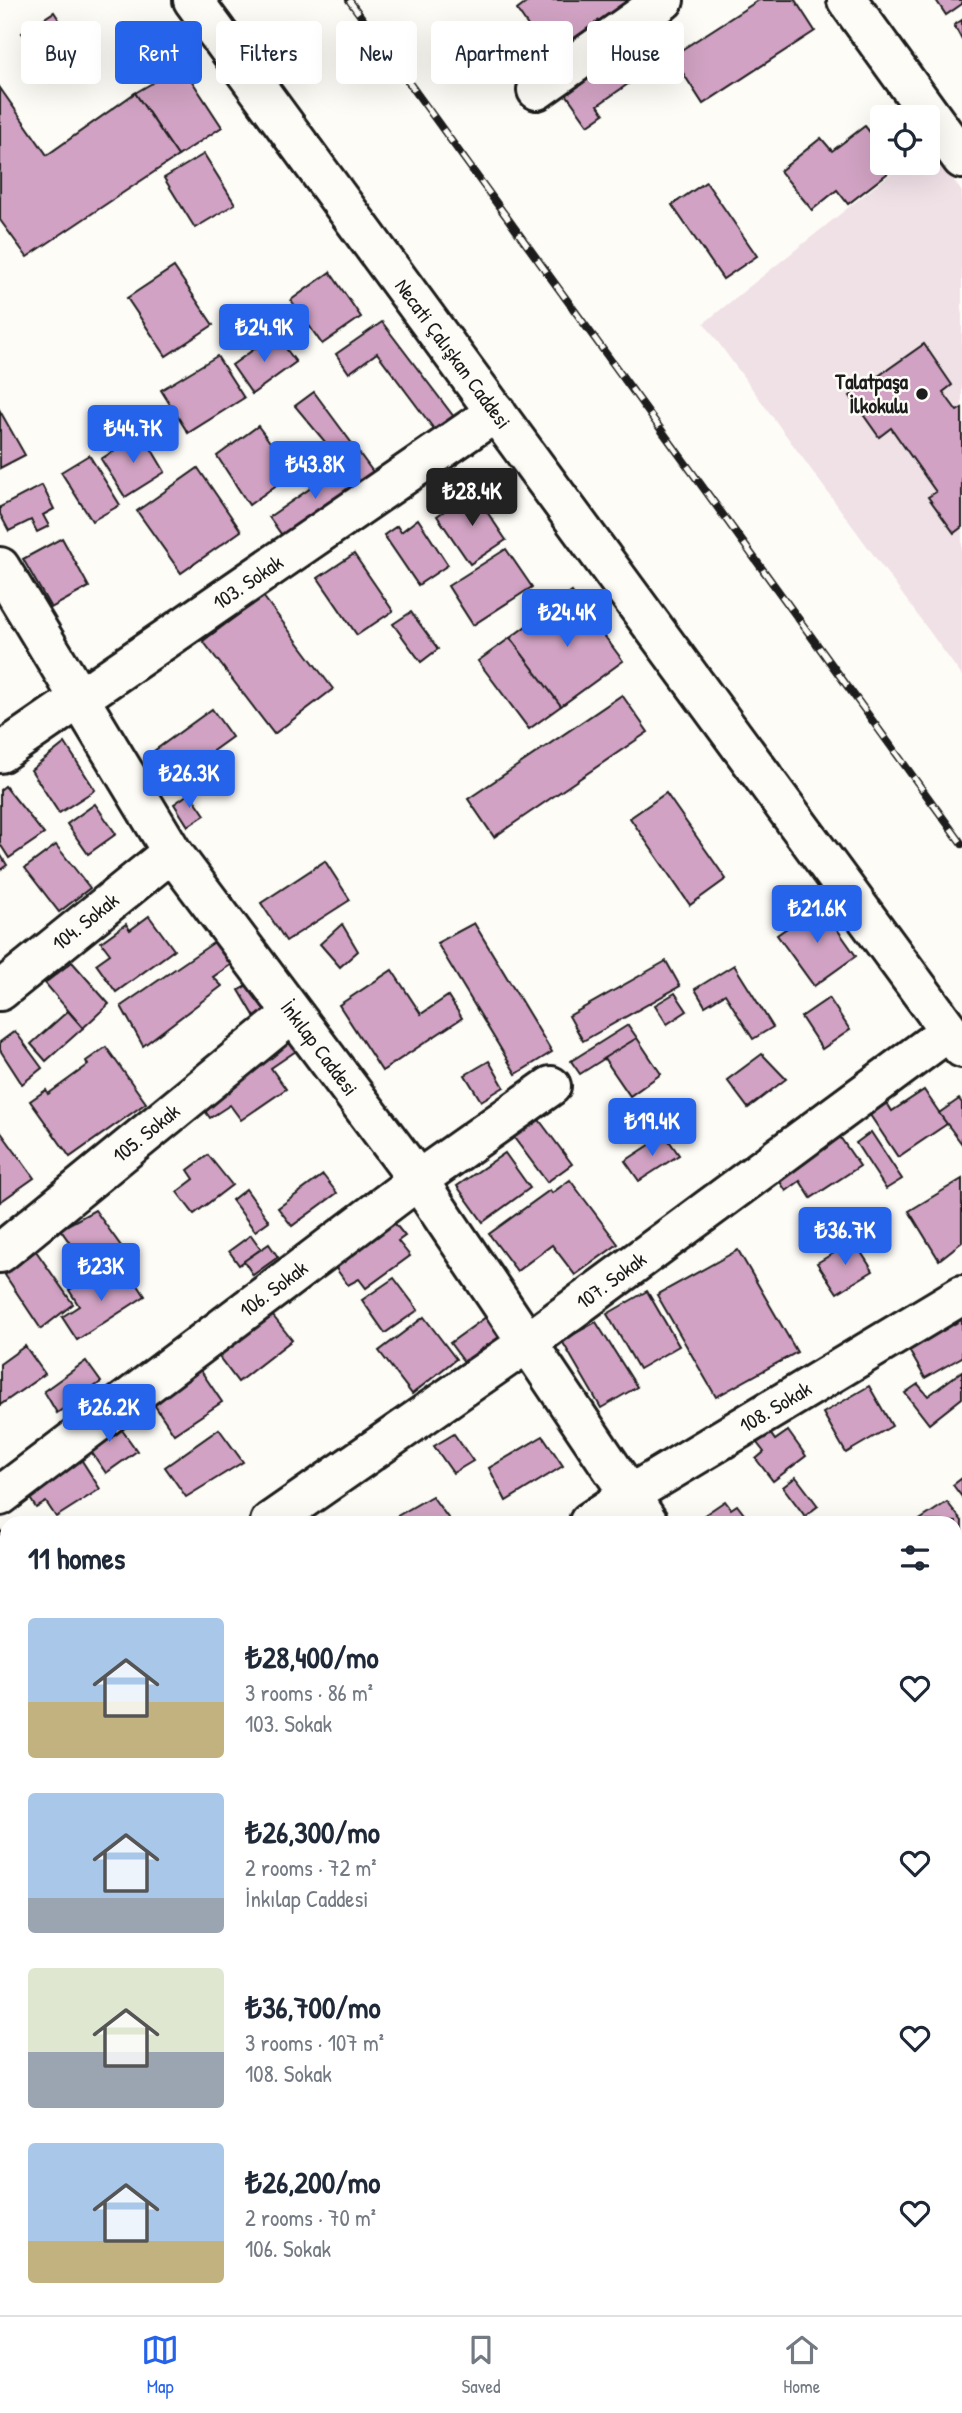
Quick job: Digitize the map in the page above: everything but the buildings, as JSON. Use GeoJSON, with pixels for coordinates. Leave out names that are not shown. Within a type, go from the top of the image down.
{"type":"FeatureCollection","features":[{"type":"Feature","properties":{"kind":"street","name":"Necati Çalışkan Caddesi"},"geometry":{"type":"LineString","coordinates":[[193,0],[956,1040]]}},
{"type":"Feature","properties":{"kind":"street"},"geometry":{"type":"LineString","coordinates":[[847,0],[962,159]]}},
{"type":"Feature","properties":{"kind":"street"},"geometry":{"type":"LineString","coordinates":[[537,90],[655,2]]}},
{"type":"Feature","properties":{"kind":"street","name":"103. Sokak"},"geometry":{"type":"LineString","coordinates":[[0,753],[496,412]]}},
{"type":"Feature","properties":{"kind":"street","name":"İnkılap Caddesi"},"geometry":{"type":"LineString","coordinates":[[0,568],[172,852],[418,1180],[640,1508]]}},
{"type":"Feature","properties":{"kind":"street","name":"104. Sokak"},"geometry":{"type":"LineString","coordinates":[[0,991],[172,852]]}},
{"type":"Feature","properties":{"kind":"street","name":"105. Sokak"},"geometry":{"type":"LineString","coordinates":[[0,1253],[292,1014]]}},
{"type":"Feature","properties":{"kind":"street","name":"107. Sokak"},"geometry":{"type":"LineString","coordinates":[[279,1516],[956,1040]]}},
{"type":"Feature","properties":{"kind":"street","name":"106. Sokak"},"geometry":{"type":"LineString","coordinates":[[0,1496],[418,1180],[551,1086]]}},
{"type":"Feature","properties":{"kind":"street","name":"108. Sokak"},"geometry":{"type":"LineString","coordinates":[[611,1516],[640,1508],[962,1295]]}},
{"type":"Feature","properties":{"kind":"shaded area"},"geometry":{"type":"Polygon","coordinates":[[[940,161],[962,192],[962,676],[704,323],[889,175],[940,175],[940,161]]]}},
{"type":"Feature","properties":{"kind":"railway"},"geometry":{"type":"LineString","coordinates":[[349,0],[962,844]]}},
{"type":"Feature","properties":{"kind":"place","name":"Talatpaşa İlkokulu"},"geometry":{"type":"Point","coordinates":[922,394]}}]}
